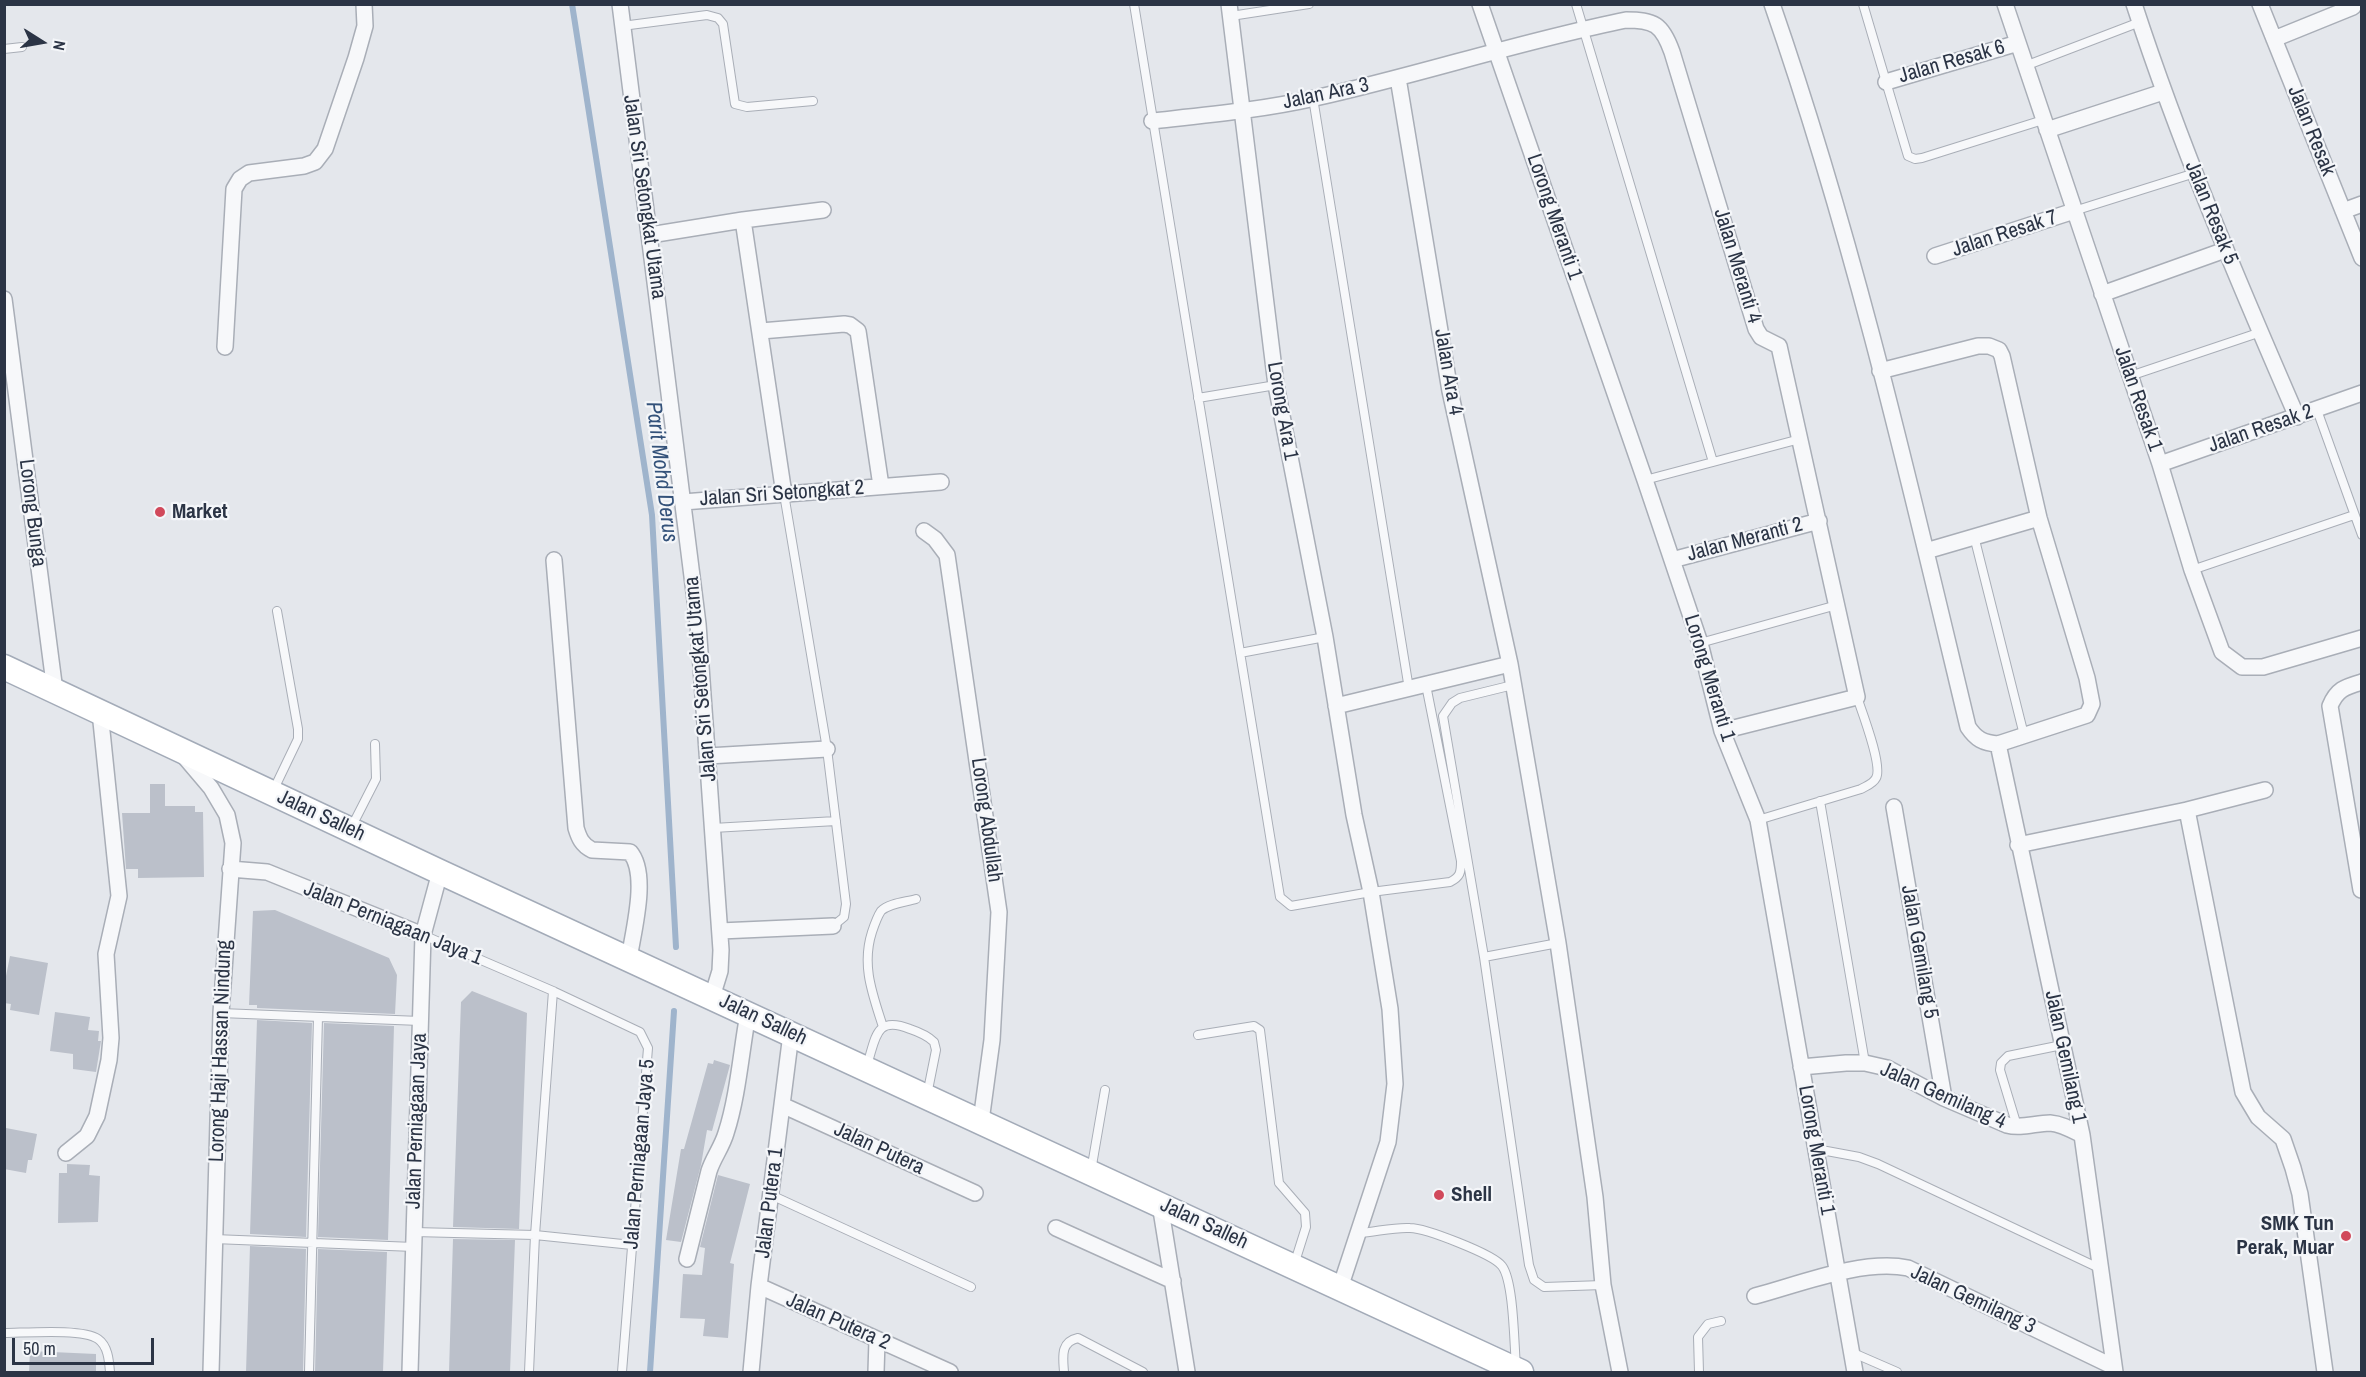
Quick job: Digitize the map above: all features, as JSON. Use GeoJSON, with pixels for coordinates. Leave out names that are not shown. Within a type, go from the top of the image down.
{"type":"FeatureCollection","features":[{"type":"Feature","properties":{"kind":"main road","name":"Jalan Salleh"},"geometry":{"type":"LineString","coordinates":[[4,667],[349,830],[1519,1371]]}},
{"type":"Feature","properties":{"kind":"street"},"geometry":{"type":"LineString","coordinates":[[225,347],[234,189],[240,178],[249,173],[304,166],[315,162],[325,149],[356,58],[364,26],[364,4]]}},
{"type":"Feature","properties":{"kind":"street","name":"Jalan Sri Setongkat Utama"},"geometry":{"type":"LineString","coordinates":[[620,4],[698,624],[720,931],[720,971],[712,997]]}},
{"type":"Feature","properties":{"kind":"street","name":"Lorong Meranti 1"},"geometry":{"type":"LineString","coordinates":[[1480,4],[1646,480],[1700,643],[1722,731],[1758,820],[1855,1372]]}},
{"type":"Feature","properties":{"kind":"street"},"geometry":{"type":"LineString","coordinates":[[1772,4],[1801,86],[1866,314],[1880,371],[1926,551],[1968,727],[1974,736],[1984,743],[1998,744],[2087,715],[2092,704],[2087,678],[2038,518],[1999,350],[1989,346],[1978,346],[1880,371]]}},
{"type":"Feature","properties":{"kind":"street","name":"Jalan Resak 1"},"geometry":{"type":"LineString","coordinates":[[2005,4],[2160,464],[2192,570],[2222,652],[2242,667],[2263,667],[2361,638]]}},
{"type":"Feature","properties":{"kind":"street","name":"Jalan Resak 5"},"geometry":{"type":"LineString","coordinates":[[2134,4],[2163,92],[2225,250],[2297,417]]}},
{"type":"Feature","properties":{"kind":"street","name":"Jalan Resak"},"geometry":{"type":"LineString","coordinates":[[2260,4],[2361,258]]}},
{"type":"Feature","properties":{"kind":"street"},"geometry":{"type":"LineString","coordinates":[[2274,39],[2353,7]]}},
{"type":"Feature","properties":{"kind":"street","name":"Lorong Ara 1"},"geometry":{"type":"LineString","coordinates":[[1230,10],[1276,385],[1325,637],[1354,815],[1371,892],[1390,1009],[1395,1084],[1388,1142],[1340,1288]]}},
{"type":"Feature","properties":{"kind":"street","name":"Jalan Meranti 4"},"geometry":{"type":"LineString","coordinates":[[1496,50],[1583,28],[1626,20],[1642,20],[1656,24],[1666,35],[1756,329],[1761,337],[1779,346],[1857,696]]}},
{"type":"Feature","properties":{"kind":"street","name":"Jalan Resak 6"},"geometry":{"type":"LineString","coordinates":[[1886,82],[2018,43]]}},
{"type":"Feature","properties":{"kind":"street","name":"Jalan Ara 3"},"geometry":{"type":"LineString","coordinates":[[1152,121],[1242,110],[1313,98],[1398,78],[1496,50]]}},
{"type":"Feature","properties":{"kind":"street","name":"Jalan Ara 4"},"geometry":{"type":"LineString","coordinates":[[1398,78],[1450,391],[1510,664],[1558,944],[1594,1197],[1604,1285],[1620,1372]]}},
{"type":"Feature","properties":{"kind":"street"},"geometry":{"type":"LineString","coordinates":[[2045,125],[2163,92]]}},
{"type":"Feature","properties":{"kind":"street"},"geometry":{"type":"LineString","coordinates":[[2343,211],[2361,204]]}},
{"type":"Feature","properties":{"kind":"street"},"geometry":{"type":"LineString","coordinates":[[650,235],[823,210]]}},
{"type":"Feature","properties":{"kind":"street","name":"Jalan Resak 7"},"geometry":{"type":"LineString","coordinates":[[1935,256],[2074,211]]}},
{"type":"Feature","properties":{"kind":"street"},"geometry":{"type":"LineString","coordinates":[[743,220],[784,494]]}},
{"type":"Feature","properties":{"kind":"street"},"geometry":{"type":"LineString","coordinates":[[2102,294],[2225,250]]}},
{"type":"Feature","properties":{"kind":"street","name":"Lorong Bunga"},"geometry":{"type":"LineString","coordinates":[[4,299],[55,691]]}},
{"type":"Feature","properties":{"kind":"street","name":"Jalan Sri Setongkat 2"},"geometry":{"type":"LineString","coordinates":[[761,332],[844,324],[858,331],[881,486]]}},
{"type":"Feature","properties":{"kind":"street","name":"Jalan Resak 2"},"geometry":{"type":"LineString","coordinates":[[2160,464],[2361,393]]}},
{"type":"Feature","properties":{"kind":"street","name":"Jalan Sri Setongkat 2"},"geometry":{"type":"LineString","coordinates":[[683,502],[941,482]]}},
{"type":"Feature","properties":{"kind":"street"},"geometry":{"type":"LineString","coordinates":[[1926,551],[2038,518]]}},
{"type":"Feature","properties":{"kind":"street","name":"Jalan Meranti 2"},"geometry":{"type":"LineString","coordinates":[[1672,560],[1819,521]]}},
{"type":"Feature","properties":{"kind":"street","name":"Lorong Abdullah"},"geometry":{"type":"LineString","coordinates":[[924,531],[935,539],[947,555],[999,912],[992,1040],[981,1121]]}},
{"type":"Feature","properties":{"kind":"street"},"geometry":{"type":"LineString","coordinates":[[554,560],[576,828],[579,838],[586,847],[592,850],[630,852],[635,858],[640,883],[629,959]]}},
{"type":"Feature","properties":{"kind":"street"},"geometry":{"type":"LineString","coordinates":[[1336,706],[1510,664]]}},
{"type":"Feature","properties":{"kind":"street"},"geometry":{"type":"LineString","coordinates":[[2361,682],[2342,688],[2334,695],[2330,706],[2361,890]]}},
{"type":"Feature","properties":{"kind":"street"},"geometry":{"type":"LineString","coordinates":[[1722,731],[1857,696]]}},
{"type":"Feature","properties":{"kind":"street"},"geometry":{"type":"LineString","coordinates":[[66,1152],[87,1136],[97,1116],[110,1049],[106,954],[107,940],[117,907],[119,890],[100,712]]}},
{"type":"Feature","properties":{"kind":"street","name":"Jalan Gemilang 1"},"geometry":{"type":"LineString","coordinates":[[1998,744],[2082,1135],[2114,1370]]}},
{"type":"Feature","properties":{"kind":"street","name":"Lorong Haji Hassan Nindung"},"geometry":{"type":"LineString","coordinates":[[177,748],[211,788],[227,815],[233,843],[221,1013],[211,1372]]}},
{"type":"Feature","properties":{"kind":"street"},"geometry":{"type":"LineString","coordinates":[[708,756],[827,749]]}},
{"type":"Feature","properties":{"kind":"street"},"geometry":{"type":"LineString","coordinates":[[2018,845],[2187,810],[2265,790]]}},
{"type":"Feature","properties":{"kind":"street","name":"Jalan Gemilang 5"},"geometry":{"type":"LineString","coordinates":[[1894,807],[1944,1098]]}},
{"type":"Feature","properties":{"kind":"street"},"geometry":{"type":"LineString","coordinates":[[2187,810],[2243,1092],[2258,1117],[2283,1139],[2300,1194],[2325,1372]]}},
{"type":"Feature","properties":{"kind":"street","name":"Jalan Perniagaan Jaya 1"},"geometry":{"type":"LineString","coordinates":[[230,869],[267,872],[423,935]]}},
{"type":"Feature","properties":{"kind":"street","name":"Jalan Perniagaan Jaya"},"geometry":{"type":"LineString","coordinates":[[410,1372],[423,935],[440,872]]}},
{"type":"Feature","properties":{"kind":"street"},"geometry":{"type":"LineString","coordinates":[[720,931],[833,926]]}},
{"type":"Feature","properties":{"kind":"street"},"geometry":{"type":"LineString","coordinates":[[687,1259],[712,1160],[723,1145],[728,1126],[748,1014]]}},
{"type":"Feature","properties":{"kind":"street","name":"Jalan Putera 1"},"geometry":{"type":"LineString","coordinates":[[751,1372],[759,1286],[791,1034]]}},
{"type":"Feature","properties":{"kind":"street","name":"Jalan Gemilang 4"},"geometry":{"type":"LineString","coordinates":[[1801,1067],[1865,1064],[1887,1068],[1944,1098],[2007,1125],[2017,1127],[2057,1124],[2082,1135]]}},
{"type":"Feature","properties":{"kind":"street","name":"Jalan Putera"},"geometry":{"type":"LineString","coordinates":[[782,1105],[975,1193]]}},
{"type":"Feature","properties":{"kind":"street"},"geometry":{"type":"LineString","coordinates":[[1160,1204],[1187,1372]]}},
{"type":"Feature","properties":{"kind":"street"},"geometry":{"type":"LineString","coordinates":[[1056,1228],[1173,1281]]}},
{"type":"Feature","properties":{"kind":"street","name":"Jalan Gemilang 3"},"geometry":{"type":"LineString","coordinates":[[1755,1296],[1878,1265],[1908,1268],[2114,1370]]}},
{"type":"Feature","properties":{"kind":"street","name":"Jalan Putera 2"},"geometry":{"type":"LineString","coordinates":[[759,1286],[950,1372]]}},
{"type":"Feature","properties":{"kind":"street"},"geometry":{"type":"LineString","coordinates":[[876,1372],[877,1340]]}},
{"type":"Feature","properties":{"kind":"lane"},"geometry":{"type":"LineString","coordinates":[[1134,4],[1280,897],[1291,906],[1458,879],[1461,872],[1461,861],[1426,685]]}},
{"type":"Feature","properties":{"kind":"lane"},"geometry":{"type":"LineString","coordinates":[[1230,10],[1309,4]]}},
{"type":"Feature","properties":{"kind":"lane"},"geometry":{"type":"LineString","coordinates":[[1576,4],[1713,462]]}},
{"type":"Feature","properties":{"kind":"lane"},"geometry":{"type":"LineString","coordinates":[[1863,4],[1908,156],[1915,159],[2045,125]]}},
{"type":"Feature","properties":{"kind":"lane"},"geometry":{"type":"LineString","coordinates":[[622,26],[707,15],[716,17],[723,24],[735,104],[747,107],[813,101]]}},
{"type":"Feature","properties":{"kind":"lane"},"geometry":{"type":"LineString","coordinates":[[2025,66],[2140,22]]}},
{"type":"Feature","properties":{"kind":"lane"},"geometry":{"type":"LineString","coordinates":[[4,49],[22,47]]}},
{"type":"Feature","properties":{"kind":"lane"},"geometry":{"type":"LineString","coordinates":[[1313,98],[1409,689]]}},
{"type":"Feature","properties":{"kind":"lane"},"geometry":{"type":"LineString","coordinates":[[2074,211],[2195,173]]}},
{"type":"Feature","properties":{"kind":"lane"},"geometry":{"type":"LineString","coordinates":[[2130,376],[2261,332]]}},
{"type":"Feature","properties":{"kind":"lane"},"geometry":{"type":"LineString","coordinates":[[1198,398],[1276,385]]}},
{"type":"Feature","properties":{"kind":"lane"},"geometry":{"type":"LineString","coordinates":[[2317,410],[2361,535]]}},
{"type":"Feature","properties":{"kind":"lane"},"geometry":{"type":"LineString","coordinates":[[1646,480],[1801,439]]}},
{"type":"Feature","properties":{"kind":"lane"},"geometry":{"type":"LineString","coordinates":[[784,494],[827,749],[846,904],[844,917],[833,926]]}},
{"type":"Feature","properties":{"kind":"lane"},"geometry":{"type":"LineString","coordinates":[[2192,570],[2354,515]]}},
{"type":"Feature","properties":{"kind":"lane"},"geometry":{"type":"LineString","coordinates":[[1974,536],[2024,735]]}},
{"type":"Feature","properties":{"kind":"lane"},"geometry":{"type":"LineString","coordinates":[[1700,643],[1837,605]]}},
{"type":"Feature","properties":{"kind":"lane"},"geometry":{"type":"LineString","coordinates":[[272,793],[298,739],[277,611]]}},
{"type":"Feature","properties":{"kind":"lane"},"geometry":{"type":"LineString","coordinates":[[1240,653],[1325,637]]}},
{"type":"Feature","properties":{"kind":"lane"},"geometry":{"type":"LineString","coordinates":[[1513,686],[1460,698],[1452,703],[1443,716],[1484,957],[1529,1265],[1534,1280],[1544,1287],[1604,1285]]}},
{"type":"Feature","properties":{"kind":"lane"},"geometry":{"type":"LineString","coordinates":[[1758,820],[1861,789],[1875,781],[1876,760],[1857,696]]}},
{"type":"Feature","properties":{"kind":"lane"},"geometry":{"type":"LineString","coordinates":[[349,830],[376,779],[375,744]]}},
{"type":"Feature","properties":{"kind":"lane"},"geometry":{"type":"LineString","coordinates":[[1820,801],[1865,1064]]}},
{"type":"Feature","properties":{"kind":"lane"},"geometry":{"type":"LineString","coordinates":[[713,828],[836,821]]}},
{"type":"Feature","properties":{"kind":"lane"},"geometry":{"type":"LineString","coordinates":[[884,1027],[870,985],[868,945],[882,911],[888,906],[916,899]]}},
{"type":"Feature","properties":{"kind":"lane","name":"Jalan Perniagaan Jaya 1"},"geometry":{"type":"LineString","coordinates":[[423,935],[553,991]]}},
{"type":"Feature","properties":{"kind":"lane"},"geometry":{"type":"LineString","coordinates":[[1484,957],[1558,944]]}},
{"type":"Feature","properties":{"kind":"lane"},"geometry":{"type":"LineString","coordinates":[[529,1372],[535,1235],[553,991]]}},
{"type":"Feature","properties":{"kind":"lane","name":"Jalan Perniagaan Jaya 5"},"geometry":{"type":"LineString","coordinates":[[553,991],[640,1032],[648,1048],[622,1372]]}},
{"type":"Feature","properties":{"kind":"lane"},"geometry":{"type":"LineString","coordinates":[[221,1013],[420,1021]]}},
{"type":"Feature","properties":{"kind":"lane"},"geometry":{"type":"LineString","coordinates":[[309,1372],[318,1017]]}},
{"type":"Feature","properties":{"kind":"lane"},"geometry":{"type":"LineString","coordinates":[[866,1068],[879,1031],[889,1023],[924,1034],[934,1042],[936,1050],[927,1096]]}},
{"type":"Feature","properties":{"kind":"lane"},"geometry":{"type":"LineString","coordinates":[[1198,1035],[1254,1026],[1260,1030],[1276,1172],[1279,1183],[1305,1213],[1306,1227],[1294,1266]]}},
{"type":"Feature","properties":{"kind":"lane"},"geometry":{"type":"LineString","coordinates":[[2017,1127],[2000,1070],[2001,1063],[2008,1056],[2062,1045]]}},
{"type":"Feature","properties":{"kind":"lane"},"geometry":{"type":"LineString","coordinates":[[1091,1172],[1105,1090]]}},
{"type":"Feature","properties":{"kind":"lane"},"geometry":{"type":"LineString","coordinates":[[1816,1149],[1859,1157],[1878,1164],[2101,1269]]}},
{"type":"Feature","properties":{"kind":"lane"},"geometry":{"type":"LineString","coordinates":[[771,1195],[971,1287]]}},
{"type":"Feature","properties":{"kind":"lane"},"geometry":{"type":"LineString","coordinates":[[1359,1233],[1397,1228],[1426,1230],[1491,1258],[1502,1266],[1510,1292],[1519,1371]]}},
{"type":"Feature","properties":{"kind":"lane"},"geometry":{"type":"LineString","coordinates":[[214,1239],[312,1242],[535,1235],[632,1245]]}},
{"type":"Feature","properties":{"kind":"lane"},"geometry":{"type":"LineString","coordinates":[[1699,1372],[1698,1337],[1708,1324],[1721,1322]]}},
{"type":"Feature","properties":{"kind":"lane"},"geometry":{"type":"LineString","coordinates":[[4,1333],[80,1333],[97,1338],[107,1349],[110,1372]]}},
{"type":"Feature","properties":{"kind":"lane"},"geometry":{"type":"LineString","coordinates":[[1064,1372],[1063,1353],[1066,1344],[1078,1338],[1143,1372]]}},
{"type":"Feature","properties":{"kind":"lane"},"geometry":{"type":"LineString","coordinates":[[1851,1352],[1897,1372]]}},
{"type":"Feature","properties":{"kind":"building"},"geometry":{"type":"Polygon","coordinates":[[[150,784],[165,784],[165,806],[195,806],[195,812],[203,812],[204,877],[138,878],[138,869],[126,869],[122,813],[150,813],[150,784]]]}},
{"type":"Feature","properties":{"kind":"building"},"geometry":{"type":"Polygon","coordinates":[[[275,910],[389,958],[397,975],[395,1014],[257,1008],[257,1005],[249,1005],[253,911],[275,910]]]}},
{"type":"Feature","properties":{"kind":"building"},"geometry":{"type":"Polygon","coordinates":[[[10,956],[48,963],[39,1015],[10,1010],[11,1004],[4,1003],[4,986],[10,956]]]}},
{"type":"Feature","properties":{"kind":"building"},"geometry":{"type":"Polygon","coordinates":[[[472,991],[527,1013],[519,1229],[453,1227],[461,1002],[472,991]]]}},
{"type":"Feature","properties":{"kind":"building"},"geometry":{"type":"Polygon","coordinates":[[[55,1012],[90,1017],[88,1030],[99,1031],[98,1041],[101,1041],[96,1072],[73,1069],[73,1054],[50,1051],[55,1012]]]}},
{"type":"Feature","properties":{"kind":"building"},"geometry":{"type":"Polygon","coordinates":[[[257,1020],[312,1023],[306,1237],[250,1234],[257,1020]]]}},
{"type":"Feature","properties":{"kind":"building"},"geometry":{"type":"Polygon","coordinates":[[[324,1023],[394,1026],[388,1240],[318,1237],[324,1023]]]}},
{"type":"Feature","properties":{"kind":"building"},"geometry":{"type":"Polygon","coordinates":[[[714,1060],[730,1065],[712,1131],[707,1130],[701,1165],[681,1242],[666,1240],[681,1149],[684,1149],[708,1063],[713,1064],[714,1060]]]}},
{"type":"Feature","properties":{"kind":"building"},"geometry":{"type":"Polygon","coordinates":[[[6,1128],[37,1134],[32,1160],[28,1160],[26,1173],[4,1169],[6,1128]]]}},
{"type":"Feature","properties":{"kind":"building"},"geometry":{"type":"Polygon","coordinates":[[[67,1164],[90,1165],[89,1175],[100,1176],[98,1222],[58,1223],[59,1173],[67,1173],[67,1164]]]}},
{"type":"Feature","properties":{"kind":"building"},"geometry":{"type":"Polygon","coordinates":[[[718,1175],[750,1184],[730,1263],[734,1264],[728,1338],[703,1336],[705,1319],[680,1318],[683,1274],[702,1275],[705,1248],[700,1247],[718,1175]]]}},
{"type":"Feature","properties":{"kind":"building"},"geometry":{"type":"Polygon","coordinates":[[[453,1239],[515,1240],[510,1372],[449,1372],[453,1239]]]}},
{"type":"Feature","properties":{"kind":"building"},"geometry":{"type":"Polygon","coordinates":[[[250,1246],[306,1249],[303,1372],[246,1372],[250,1246]]]}},
{"type":"Feature","properties":{"kind":"building"},"geometry":{"type":"Polygon","coordinates":[[[318,1249],[387,1252],[383,1372],[315,1372],[318,1249]]]}},
{"type":"Feature","properties":{"kind":"building"},"geometry":{"type":"Polygon","coordinates":[[[30,1351],[96,1354],[96,1372],[29,1372],[30,1351]]]}},
{"type":"Feature","properties":{"kind":"waterway","name":"Parit Mohd Derus"},"geometry":{"type":"LineString","coordinates":[[572,4],[652,515],[676,947]]}},
{"type":"Feature","properties":{"kind":"waterway"},"geometry":{"type":"LineString","coordinates":[[650,1372],[674,1011]]}},
{"type":"Feature","properties":{"kind":"place","name":"Market"},"geometry":{"type":"Point","coordinates":[160,512]}},
{"type":"Feature","properties":{"kind":"place","name":"Shell"},"geometry":{"type":"Point","coordinates":[1439,1195]}},
{"type":"Feature","properties":{"kind":"place","name":"SMK Tun Perak, Muar"},"geometry":{"type":"Point","coordinates":[2346,1236]}}]}
